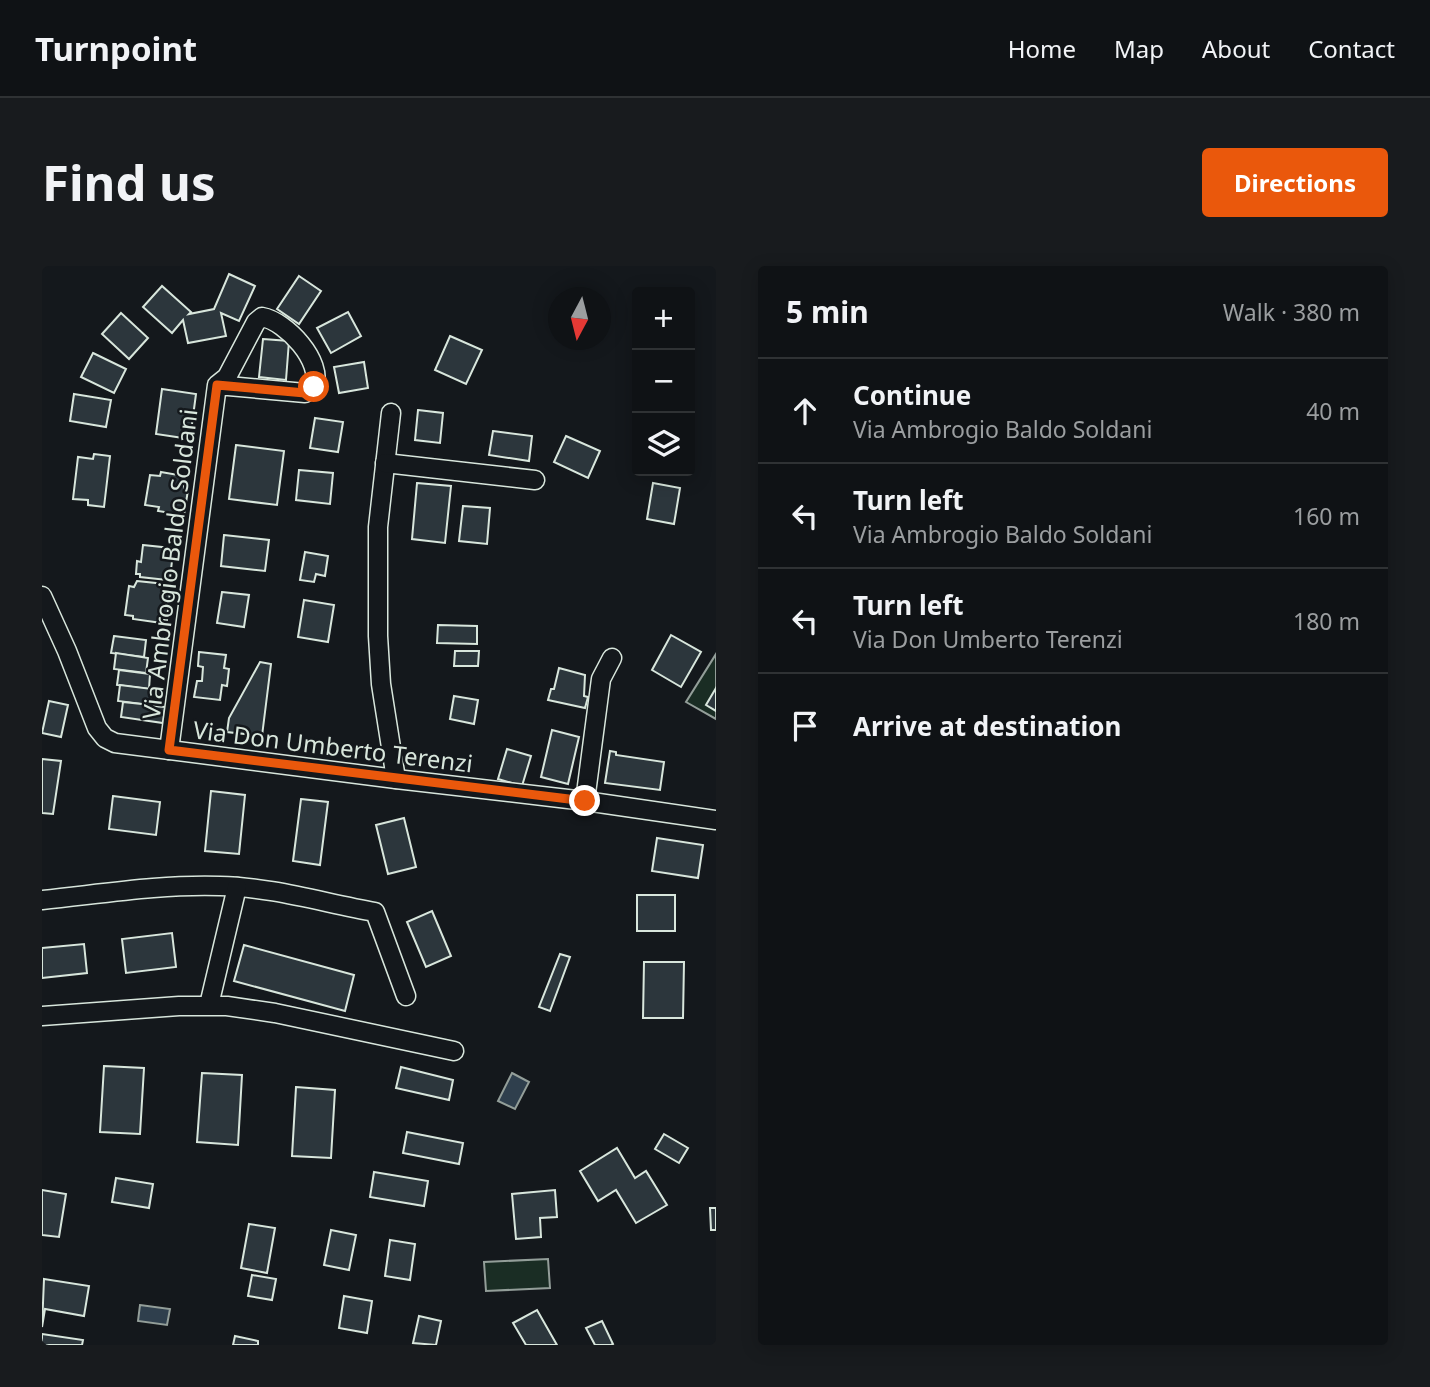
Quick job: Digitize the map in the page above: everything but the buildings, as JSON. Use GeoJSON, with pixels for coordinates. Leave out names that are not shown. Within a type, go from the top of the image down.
{"type":"FeatureCollection","features":[{"type":"Feature","properties":{"kind":"street","name":"Via Ambrogio Baldo Soldani"},"geometry":{"type":"LineString","coordinates":[[169,750],[217,385],[227,377],[256,322],[262,317],[274,322],[298,342],[316,373],[314,387],[305,393],[217,385]]}},
{"type":"Feature","properties":{"kind":"street"},"geometry":{"type":"LineString","coordinates":[[391,414],[377,547],[378,648],[396,779]]}},
{"type":"Feature","properties":{"kind":"street"},"geometry":{"type":"LineString","coordinates":[[385,463],[536,480]]}},
{"type":"Feature","properties":{"kind":"street","name":"Via Don Umberto Terenzi"},"geometry":{"type":"LineString","coordinates":[[42,596],[101,734],[115,743],[585,801],[716,820]]}},
{"type":"Feature","properties":{"kind":"street"},"geometry":{"type":"LineString","coordinates":[[585,801],[601,679],[612,658]]}},
{"type":"Feature","properties":{"kind":"street"},"geometry":{"type":"LineString","coordinates":[[209,1005],[237,887]]}},
{"type":"Feature","properties":{"kind":"street"},"geometry":{"type":"LineString","coordinates":[[42,900],[160,888],[237,887],[375,912],[406,996]]}},
{"type":"Feature","properties":{"kind":"street"},"geometry":{"type":"LineString","coordinates":[[42,1016],[209,1005],[260,1010],[454,1051]]}},
{"type":"Feature","properties":{"kind":"green space"},"geometry":{"type":"Polygon","coordinates":[[[716,654],[716,719],[686,702],[716,654]]]}},
{"type":"Feature","properties":{"kind":"green space"},"geometry":{"type":"Polygon","coordinates":[[[548,1259],[550,1288],[486,1291],[484,1262],[548,1259]]]}},
{"type":"Feature","properties":{"kind":"water"},"geometry":{"type":"Polygon","coordinates":[[[512,1073],[529,1082],[515,1109],[498,1101],[512,1073]]]}},
{"type":"Feature","properties":{"kind":"water"},"geometry":{"type":"Polygon","coordinates":[[[140,1305],[170,1309],[167,1325],[138,1321],[140,1305]]]}},
{"type":"Feature","properties":{"kind":"route"},"geometry":{"type":"LineString","coordinates":[[314,387],[305,393],[217,385],[169,750],[585,801]]}}]}
